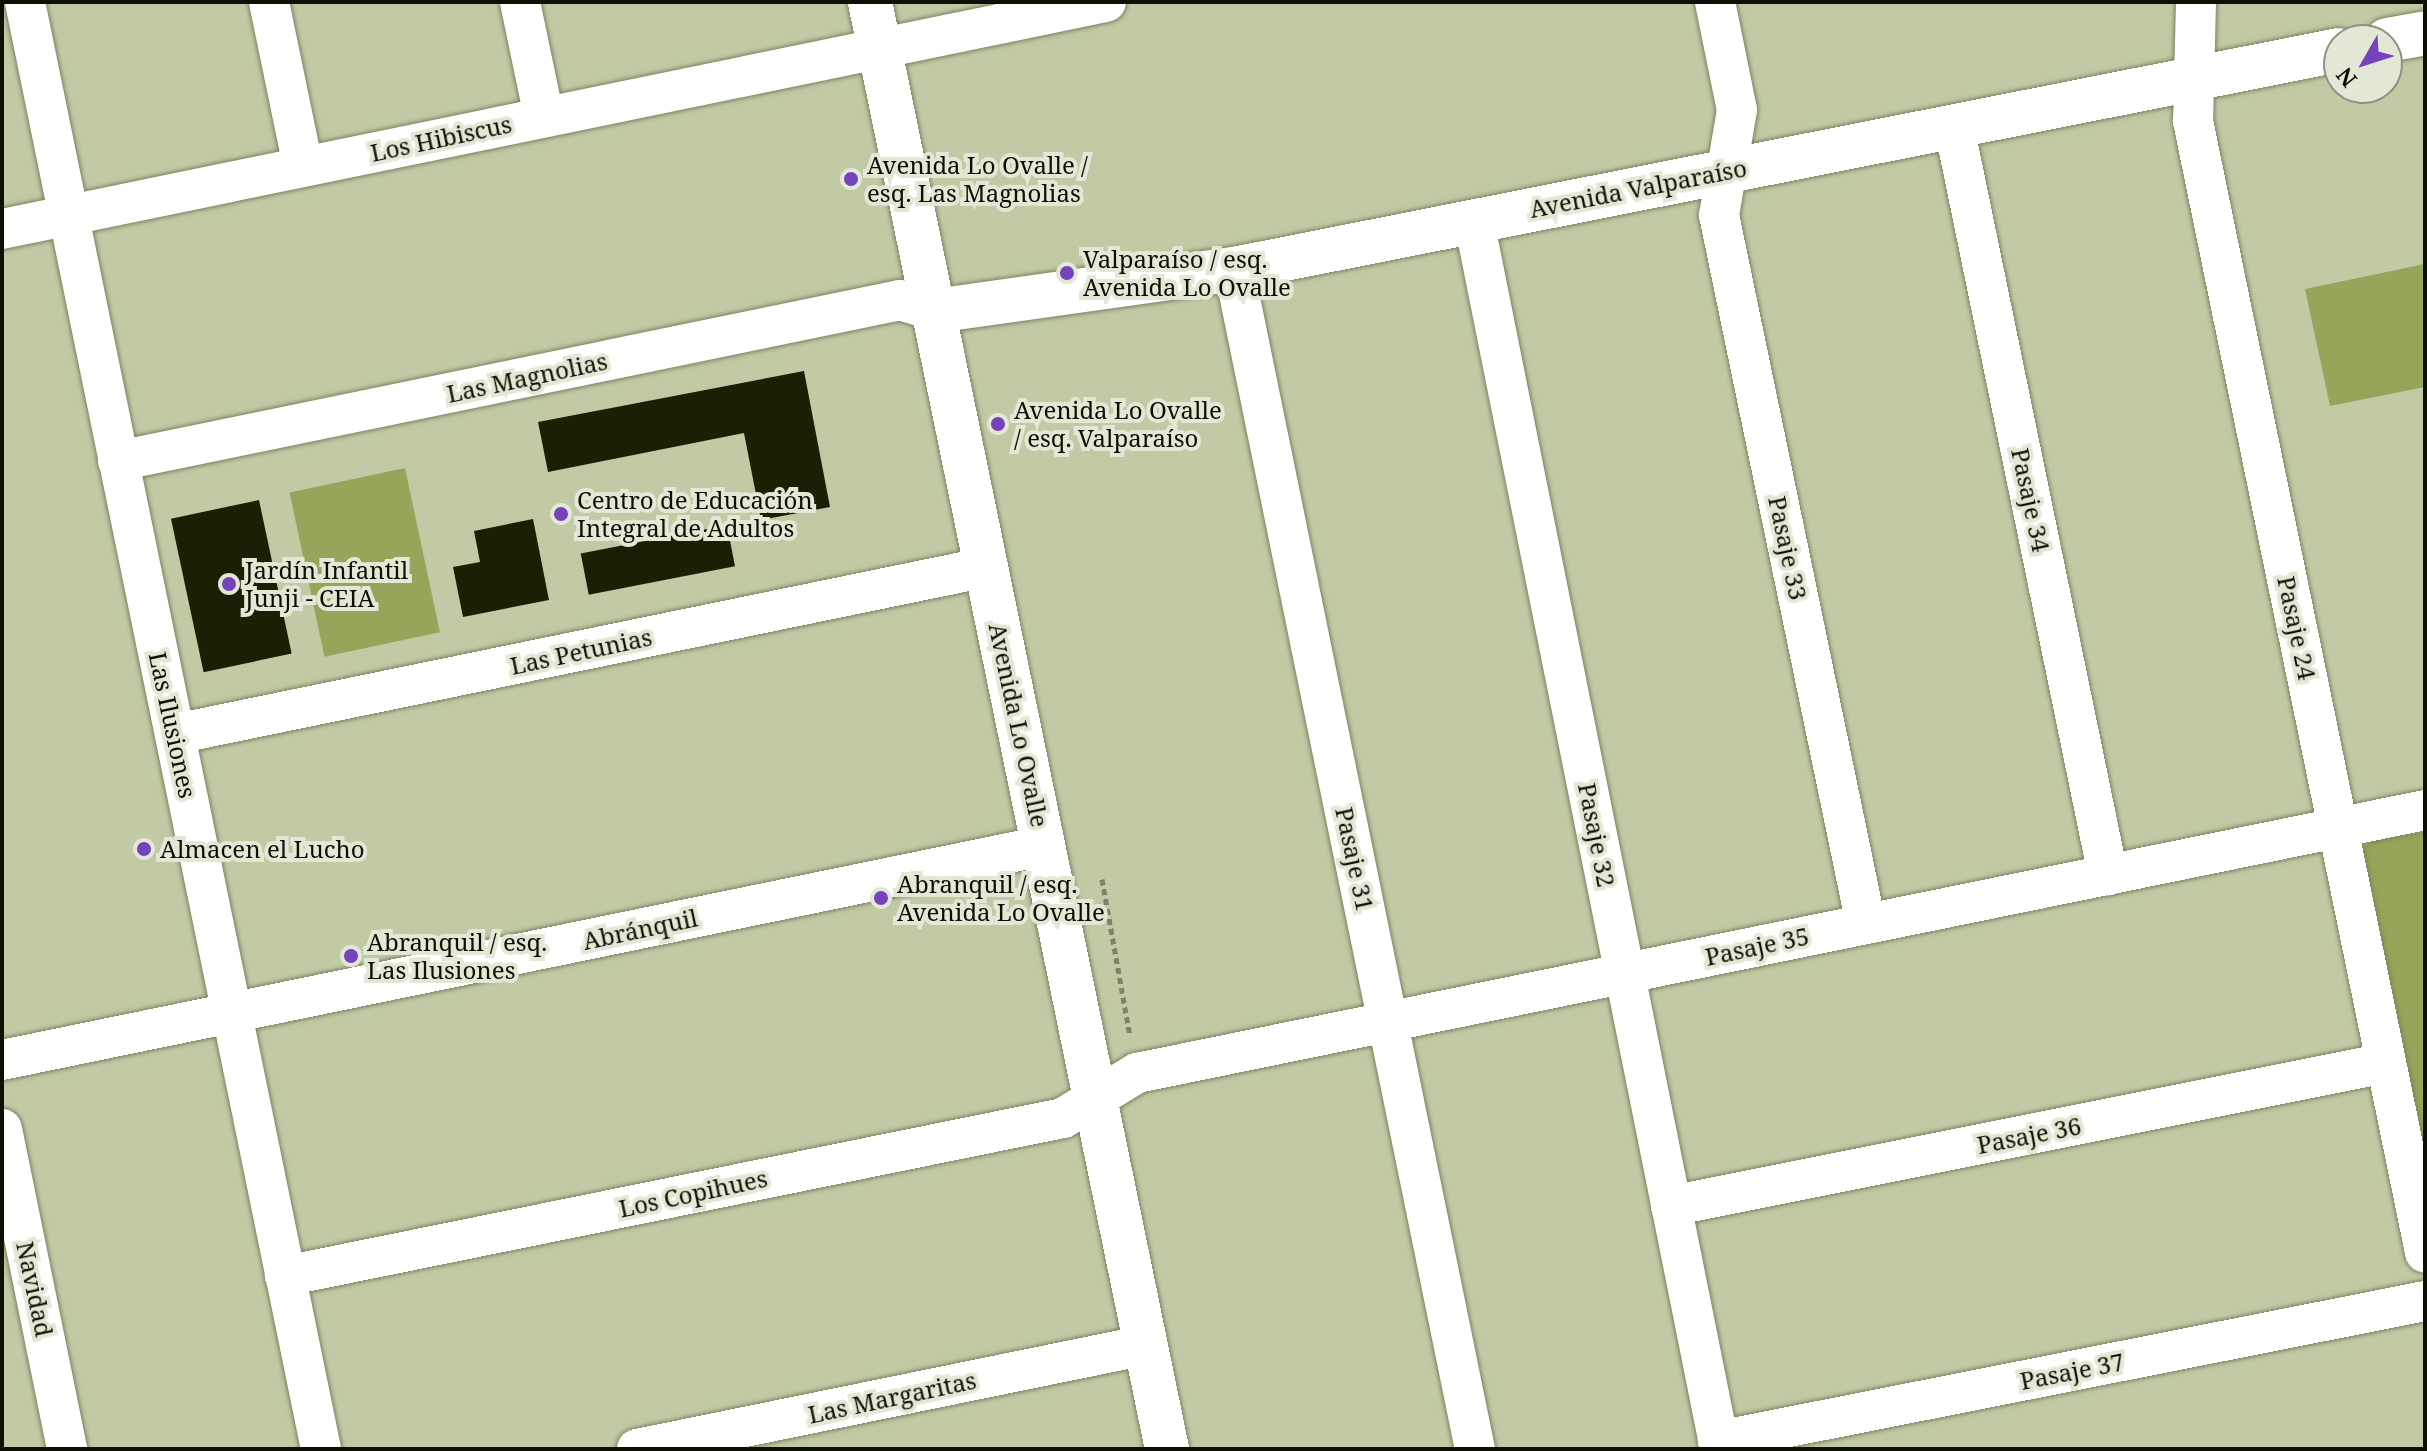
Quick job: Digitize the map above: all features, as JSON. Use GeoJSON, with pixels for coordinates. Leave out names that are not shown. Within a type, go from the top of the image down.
{"type":"FeatureCollection","features":[{"type":"Feature","properties":{"kind":"main road","name":"Avenida Lo Ovalle"},"geometry":{"type":"LineString","coordinates":[[870,2],[1167,1449]]}},
{"type":"Feature","properties":{"kind":"main road"},"geometry":{"type":"LineString","coordinates":[[2403,37],[2425,33]]}},
{"type":"Feature","properties":{"kind":"main road","name":"Avenida Valparaíso"},"geometry":{"type":"LineString","coordinates":[[935,311],[1234,269],[2323,53]]}},
{"type":"Feature","properties":{"kind":"street","name":"Las Ilusiones"},"geometry":{"type":"LineString","coordinates":[[25,2],[321,1449]]}},
{"type":"Feature","properties":{"kind":"street"},"geometry":{"type":"LineString","coordinates":[[269,2],[303,166]]}},
{"type":"Feature","properties":{"kind":"street"},"geometry":{"type":"LineString","coordinates":[[520,2],[544,117]]}},
{"type":"Feature","properties":{"kind":"street","name":"Los Hibiscus"},"geometry":{"type":"LineString","coordinates":[[2,229],[1106,2]]}},
{"type":"Feature","properties":{"kind":"street","name":"Pasaje 33"},"geometry":{"type":"LineString","coordinates":[[1715,2],[1737,110],[1719,215],[1866,924]]}},
{"type":"Feature","properties":{"kind":"street","name":"Pasaje 24"},"geometry":{"type":"LineString","coordinates":[[2196,2],[2193,121],[2425,1252]]}},
{"type":"Feature","properties":{"kind":"street","name":"Pasaje 34"},"geometry":{"type":"LineString","coordinates":[[1954,126],[2108,875]]}},
{"type":"Feature","properties":{"kind":"street","name":"Pasaje 32"},"geometry":{"type":"LineString","coordinates":[[1474,221],[1719,1445]]}},
{"type":"Feature","properties":{"kind":"street","name":"Pasaje 31"},"geometry":{"type":"LineString","coordinates":[[1234,269],[1475,1449]]}},
{"type":"Feature","properties":{"kind":"street","name":"Las Magnolias"},"geometry":{"type":"LineString","coordinates":[[118,461],[900,300],[935,311]]}},
{"type":"Feature","properties":{"kind":"street","name":"Las Petunias"},"geometry":{"type":"LineString","coordinates":[[175,734],[987,567]]}},
{"type":"Feature","properties":{"kind":"street","name":"Pasaje 35"},"geometry":{"type":"LineString","coordinates":[[1096,1098],[1137,1073],[2425,810]]}},
{"type":"Feature","properties":{"kind":"street","name":"Abránquil"},"geometry":{"type":"LineString","coordinates":[[2,1060],[1043,846]]}},
{"type":"Feature","properties":{"kind":"street","name":"Pasaje 36"},"geometry":{"type":"LineString","coordinates":[[1671,1206],[2386,1063]]}},
{"type":"Feature","properties":{"kind":"street","name":"Los Copihues"},"geometry":{"type":"LineString","coordinates":[[285,1276],[1063,1118],[1096,1098]]}},
{"type":"Feature","properties":{"kind":"street","name":"Navidad"},"geometry":{"type":"LineString","coordinates":[[2,1129],[67,1449]]}},
{"type":"Feature","properties":{"kind":"street","name":"Pasaje 37"},"geometry":{"type":"LineString","coordinates":[[1719,1445],[2425,1301]]}},
{"type":"Feature","properties":{"kind":"street","name":"Las Margaritas"},"geometry":{"type":"LineString","coordinates":[[637,1449],[1146,1345]]}},
{"type":"Feature","properties":{"kind":"green space"},"geometry":{"type":"Polygon","coordinates":[[[2425,264],[2425,387],[2330,406],[2305,289],[2425,264]]]}},
{"type":"Feature","properties":{"kind":"green space"},"geometry":{"type":"Polygon","coordinates":[[[405,468],[440,632],[325,657],[290,493],[405,468]]]}},
{"type":"Feature","properties":{"kind":"green space"},"geometry":{"type":"Polygon","coordinates":[[[2425,832],[2425,1202],[2359,851],[2371,841],[2425,832]]]}},
{"type":"Feature","properties":{"kind":"building"},"geometry":{"type":"Polygon","coordinates":[[[804,371],[830,507],[761,520],[744,433],[548,472],[538,422],[804,371]]]}},
{"type":"Feature","properties":{"kind":"building"},"geometry":{"type":"Polygon","coordinates":[[[259,500],[292,654],[204,672],[171,519],[259,500]]]}},
{"type":"Feature","properties":{"kind":"building"},"geometry":{"type":"Polygon","coordinates":[[[533,519],[549,600],[463,617],[453,567],[480,562],[474,531],[533,519]]]}},
{"type":"Feature","properties":{"kind":"building"},"geometry":{"type":"Polygon","coordinates":[[[727,525],[735,566],[589,595],[581,553],[727,525]]]}},
{"type":"Feature","properties":{"kind":"place","name":"Avenida Lo Ovalle / esq. Las Magnolias"},"geometry":{"type":"Point","coordinates":[851,179]}},
{"type":"Feature","properties":{"kind":"place","name":"Valparaíso / esq. Avenida Lo Ovalle"},"geometry":{"type":"Point","coordinates":[1067,273]}},
{"type":"Feature","properties":{"kind":"place","name":"Avenida Lo Ovalle / esq. Valparaíso"},"geometry":{"type":"Point","coordinates":[998,424]}},
{"type":"Feature","properties":{"kind":"place","name":"Centro de Educación Integral de Adultos"},"geometry":{"type":"Point","coordinates":[561,514]}},
{"type":"Feature","properties":{"kind":"place","name":"Jardín Infantil Junji - CEIA"},"geometry":{"type":"Point","coordinates":[229,584]}},
{"type":"Feature","properties":{"kind":"place","name":"Almacen el Lucho"},"geometry":{"type":"Point","coordinates":[144,849]}},
{"type":"Feature","properties":{"kind":"place","name":"Abranquil / esq. Avenida Lo Ovalle"},"geometry":{"type":"Point","coordinates":[881,898]}},
{"type":"Feature","properties":{"kind":"place","name":"Abranquil / esq. Las Ilusiones"},"geometry":{"type":"Point","coordinates":[351,956]}}]}
